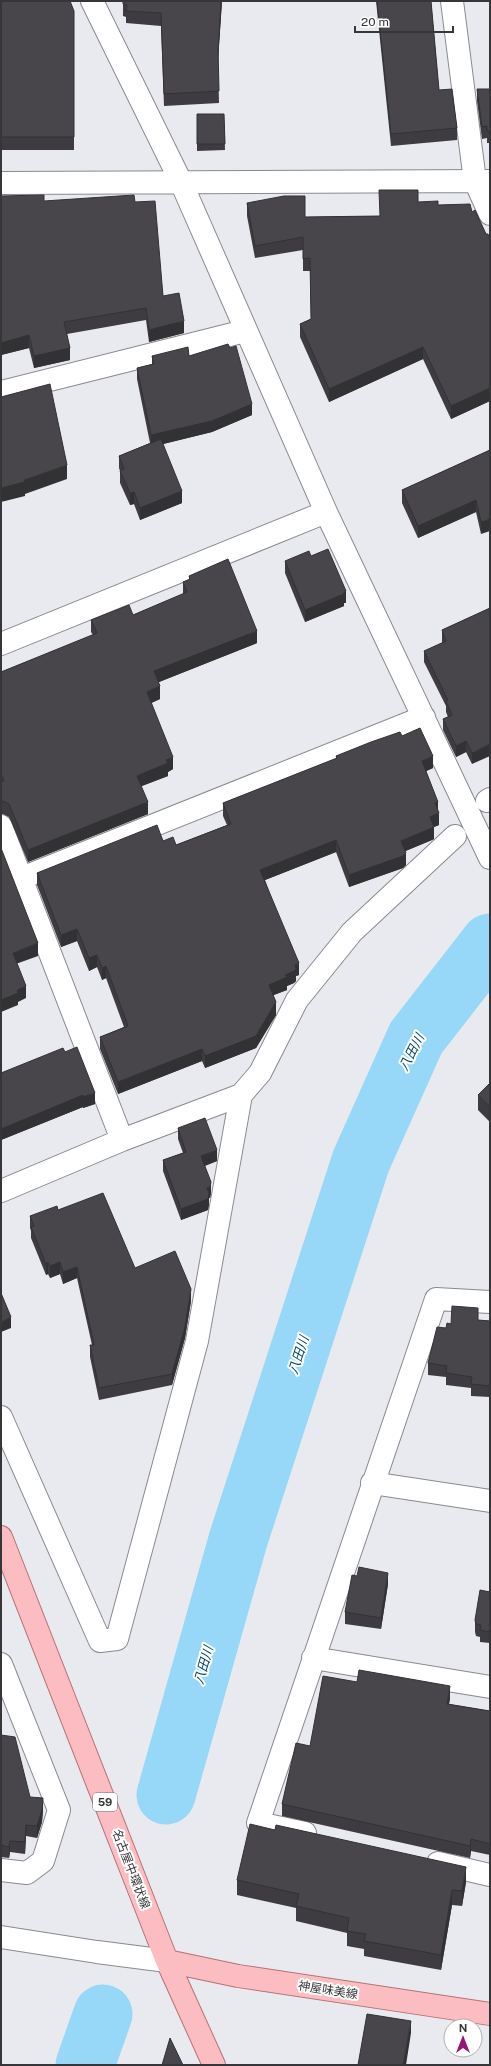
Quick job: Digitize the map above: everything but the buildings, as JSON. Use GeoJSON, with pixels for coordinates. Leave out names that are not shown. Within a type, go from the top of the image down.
{"type":"FeatureCollection","features":[{"type":"Feature","properties":{"kind":"main road","name":"名古屋中環状線"},"geometry":{"type":"LineString","coordinates":[[1,1537],[167,1961],[214,2065]]}},
{"type":"Feature","properties":{"kind":"main road","name":"神屋味美線"},"geometry":{"type":"LineString","coordinates":[[167,1961],[238,1976],[490,2014]]}},
{"type":"Feature","properties":{"kind":"street"},"geometry":{"type":"LineString","coordinates":[[92,1],[181,182],[245,331],[326,512],[490,858]]}},
{"type":"Feature","properties":{"kind":"street"},"geometry":{"type":"LineString","coordinates":[[452,1],[482,181],[490,214]]}},
{"type":"Feature","properties":{"kind":"street"},"geometry":{"type":"LineString","coordinates":[[1,183],[482,181]]}},
{"type":"Feature","properties":{"kind":"street"},"geometry":{"type":"LineString","coordinates":[[1,392],[245,331]]}},
{"type":"Feature","properties":{"kind":"street"},"geometry":{"type":"LineString","coordinates":[[1,644],[326,512]]}},
{"type":"Feature","properties":{"kind":"street"},"geometry":{"type":"LineString","coordinates":[[22,878],[424,717]]}},
{"type":"Feature","properties":{"kind":"street"},"geometry":{"type":"LineString","coordinates":[[1,826],[122,1140]]}},
{"type":"Feature","properties":{"kind":"street"},"geometry":{"type":"LineString","coordinates":[[1,1192],[122,1140],[241,1095],[260,1073],[297,1000],[352,932],[455,836]]}},
{"type":"Feature","properties":{"kind":"street"},"geometry":{"type":"LineString","coordinates":[[1,1417],[100,1641],[117,1639],[197,1341],[241,1095]]}},
{"type":"Feature","properties":{"kind":"street"},"geometry":{"type":"LineString","coordinates":[[328,1838],[258,1823],[436,1299],[490,1302]]}},
{"type":"Feature","properties":{"kind":"street"},"geometry":{"type":"LineString","coordinates":[[372,1484],[490,1500]]}},
{"type":"Feature","properties":{"kind":"street"},"geometry":{"type":"LineString","coordinates":[[313,1658],[490,1687]]}},
{"type":"Feature","properties":{"kind":"street"},"geometry":{"type":"LineString","coordinates":[[1,1664],[59,1810],[43,1861],[27,1873],[1,1870]]}},
{"type":"Feature","properties":{"kind":"street"},"geometry":{"type":"LineString","coordinates":[[420,1859],[490,1875]]}},
{"type":"Feature","properties":{"kind":"street"},"geometry":{"type":"LineString","coordinates":[[1,1937],[167,1961]]}},
{"type":"Feature","properties":{"kind":"waterway","name":"八田川"},"geometry":{"type":"LineString","coordinates":[[166,1795],[238,1540],[361,1161],[416,1038],[490,943]]}},
{"type":"Feature","properties":{"kind":"waterway","name":"八田川"},"geometry":{"type":"LineString","coordinates":[[85,2065],[103,2014]]}}]}
